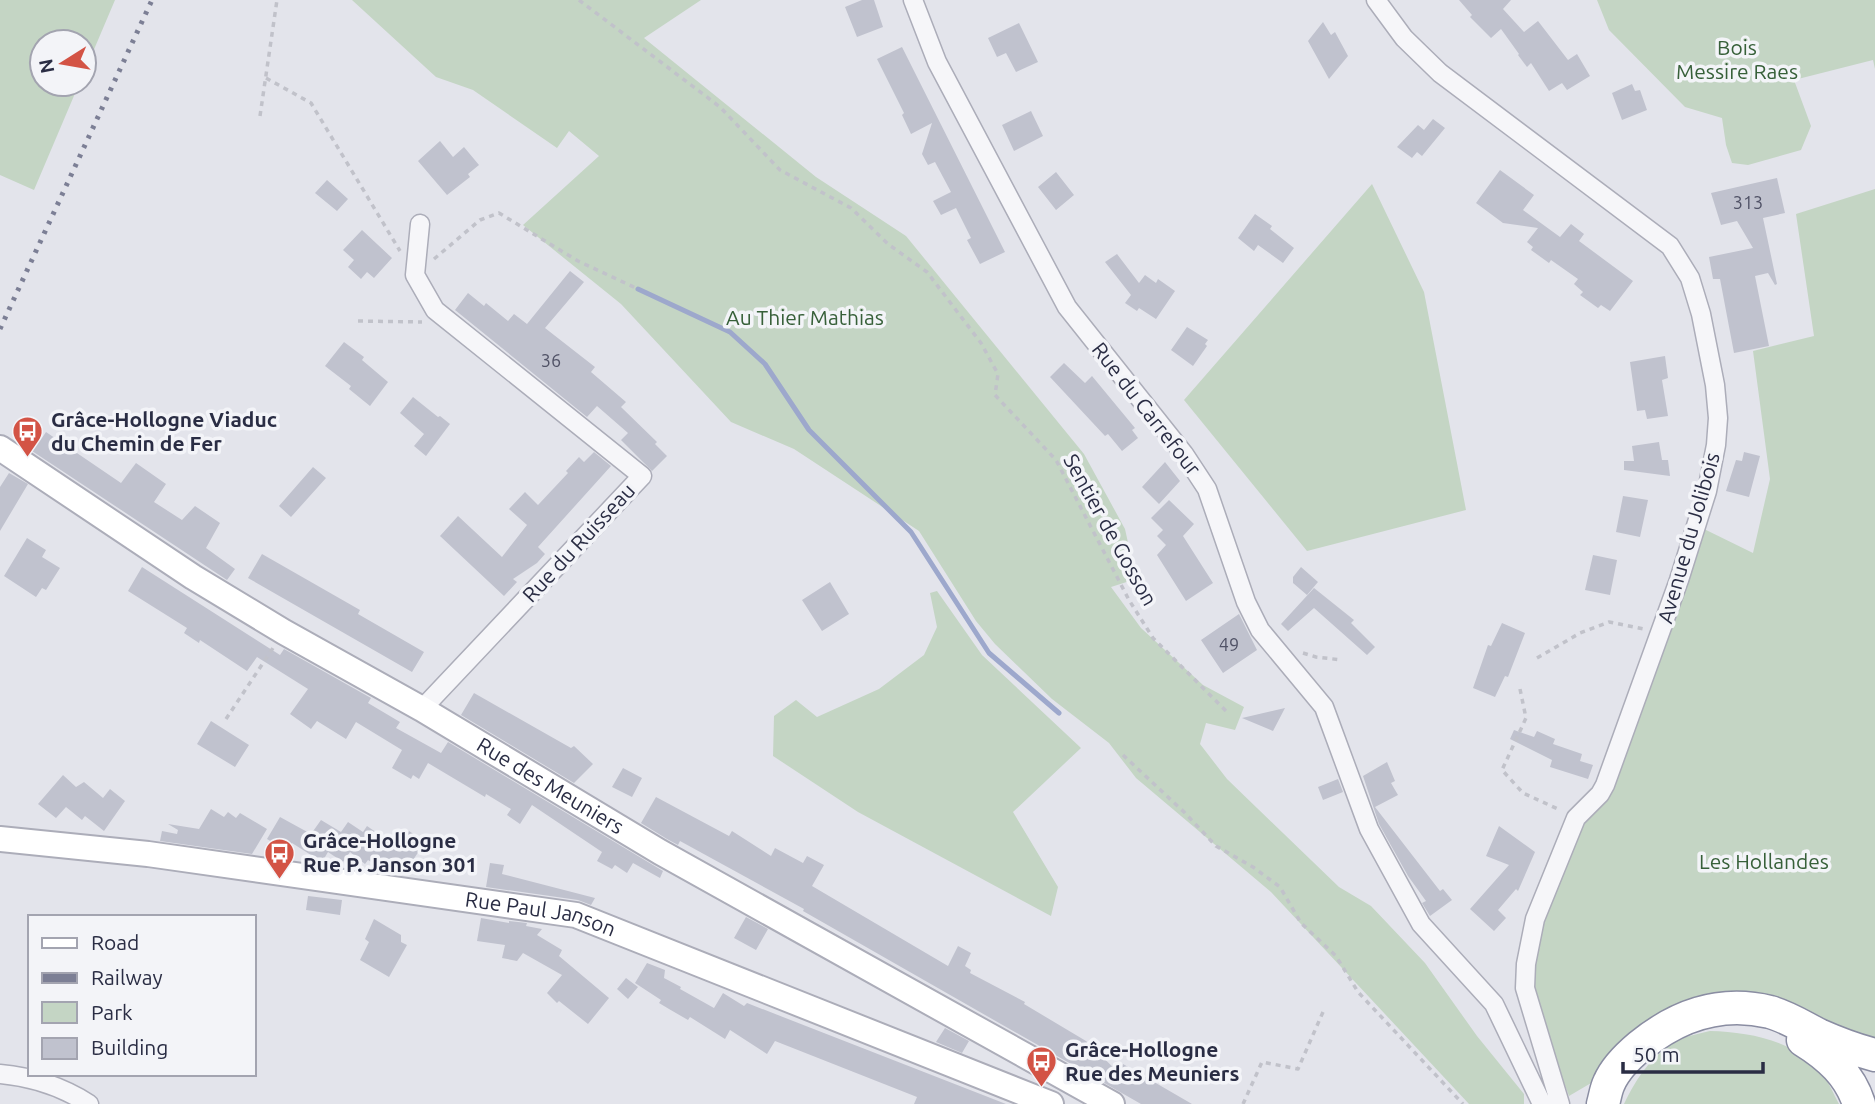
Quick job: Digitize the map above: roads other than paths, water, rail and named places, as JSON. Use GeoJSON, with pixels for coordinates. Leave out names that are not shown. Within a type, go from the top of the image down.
{"type":"FeatureCollection","features":[{"type":"Feature","properties":{"kind":"highway"},"geometry":{"type":"LineString","coordinates":[[1603,1104],[1609,1083],[1632,1053],[1662,1028],[1704,1011],[1748,1008],[1770,1012],[1794,1020],[1856,1050],[1875,1055]]}},
{"type":"Feature","properties":{"kind":"highway"},"geometry":{"type":"LineString","coordinates":[[1616,1104],[1621,1089],[1639,1061],[1669,1038],[1687,1028],[1728,1019],[1749,1020],[1774,1026],[1824,1053],[1853,1085],[1859,1104]]}},
{"type":"Feature","properties":{"kind":"street","name":"Rue du Carrefour"},"geometry":{"type":"LineString","coordinates":[[913,0],[937,62],[1067,307],[1184,454],[1207,489],[1246,602],[1260,630],[1324,707],[1369,829],[1421,924],[1494,1004],[1542,1104]]}},
{"type":"Feature","properties":{"kind":"street","name":"Avenue du Jolibois"},"geometry":{"type":"LineString","coordinates":[[1376,0],[1404,38],[1428,62],[1670,246],[1690,278],[1710,357],[1718,432],[1707,491],[1662,632],[1605,785],[1600,794],[1576,818],[1535,919],[1524,977],[1529,1004],[1560,1104]]}},
{"type":"Feature","properties":{"kind":"street","name":"Rue du Ruisseau"},"geometry":{"type":"LineString","coordinates":[[420,224],[415,275],[435,310],[642,476],[422,709]]}},
{"type":"Feature","properties":{"kind":"street","name":"Rue des Meuniers"},"geometry":{"type":"LineString","coordinates":[[0,448],[193,576],[284,632],[422,709],[660,852],[1112,1104]]}},
{"type":"Feature","properties":{"kind":"street","name":"Rue Paul Janson"},"geometry":{"type":"LineString","coordinates":[[0,839],[148,854],[576,915],[1051,1104]]}},
{"type":"Feature","properties":{"kind":"street"},"geometry":{"type":"LineString","coordinates":[[0,1073],[52,1084],[89,1104]]}},
{"type":"Feature","properties":{"kind":"waterway"},"geometry":{"type":"LineString","coordinates":[[638,289],[730,332],[765,364],[809,430],[911,532],[989,653],[1059,713]]}},
{"type":"Feature","properties":{"kind":"railway"},"geometry":{"type":"LineString","coordinates":[[0,329],[152,0]]}},
{"type":"Feature","properties":{"kind":"place","name":"Grâce-Hollogne Viaduc du Chemin de Fer"},"geometry":{"type":"Point","coordinates":[28,459]}},
{"type":"Feature","properties":{"kind":"place","name":"Grâce-Hollogne Rue P. Janson 301"},"geometry":{"type":"Point","coordinates":[280,880]}},
{"type":"Feature","properties":{"kind":"place","name":"Grâce-Hollogne Rue des Meuniers"},"geometry":{"type":"Point","coordinates":[1042,1089]}},
{"type":"Feature","properties":{"kind":"park label","name":"Bois Messire Raes"},"geometry":{"type":"Point","coordinates":[1737,60]}},
{"type":"Feature","properties":{"kind":"park label","name":"Au Thier Mathias"},"geometry":{"type":"Point","coordinates":[805,318]}},
{"type":"Feature","properties":{"kind":"park label","name":"Les Hollandes"},"geometry":{"type":"Point","coordinates":[1764,862]}}]}
